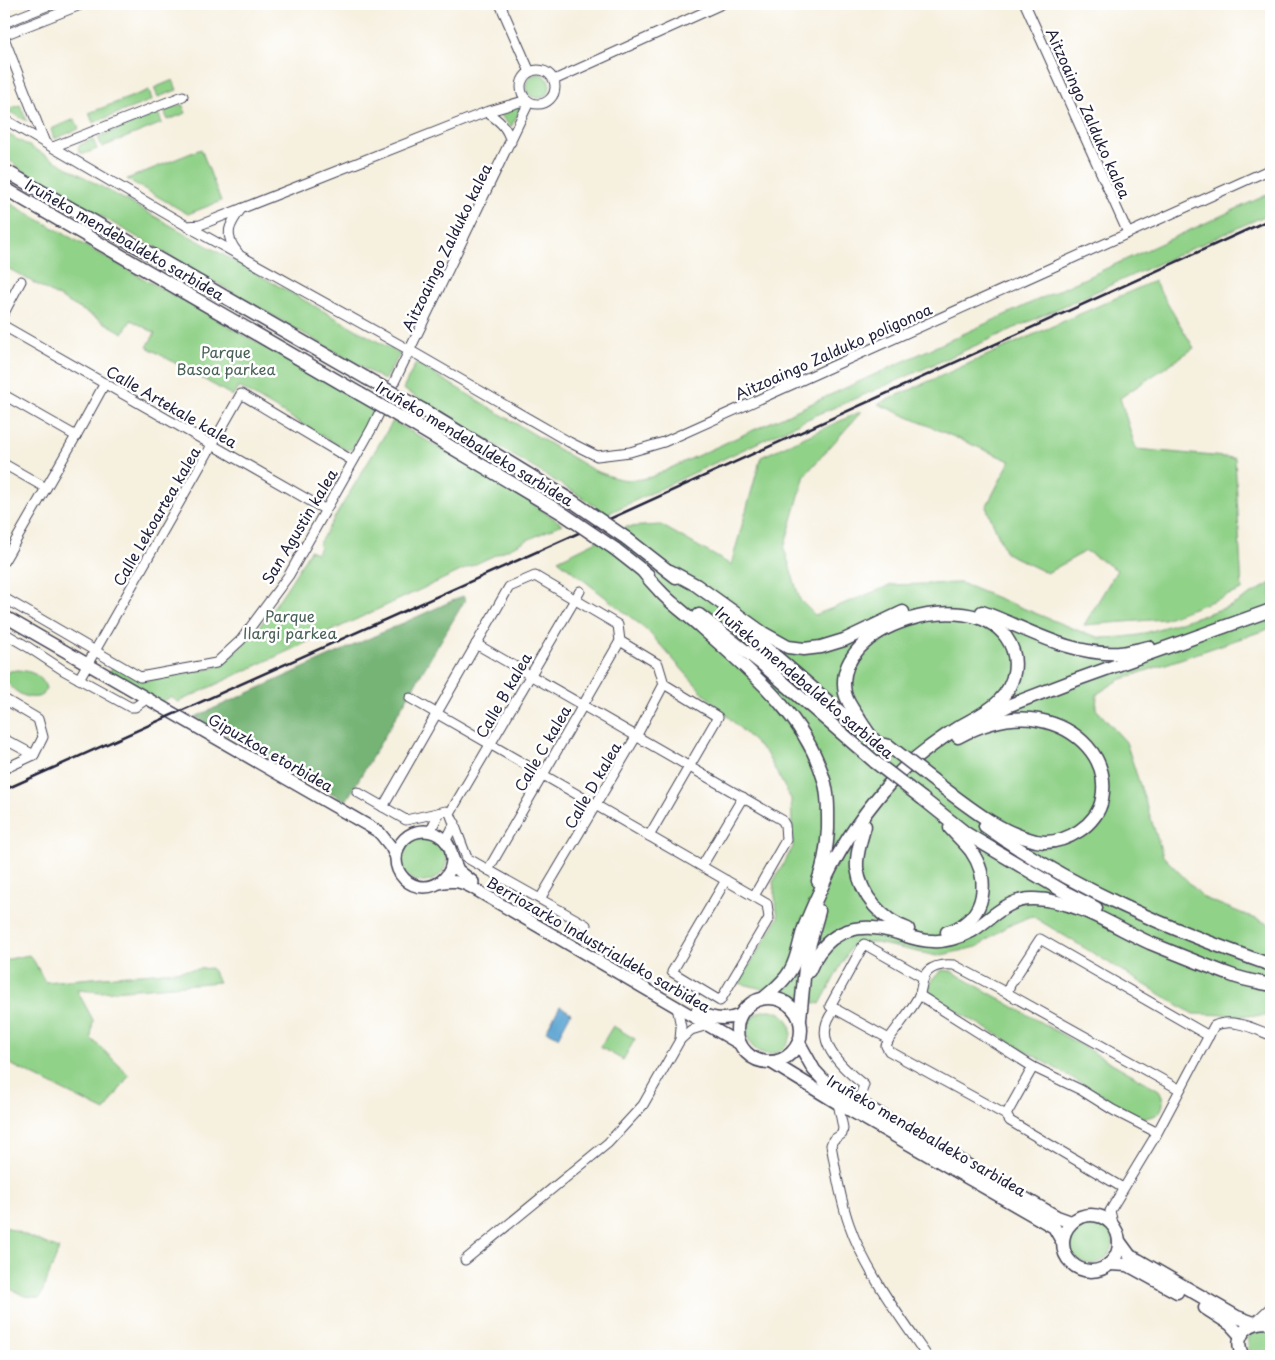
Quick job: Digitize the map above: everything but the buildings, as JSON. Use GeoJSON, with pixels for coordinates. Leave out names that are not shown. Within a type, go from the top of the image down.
{"type":"FeatureCollection","features":[{"type":"Feature","properties":{"kind":"highway"},"geometry":{"type":"LineString","coordinates":[[4,165],[30,185]]}},
{"type":"Feature","properties":{"kind":"highway","name":"Iruñeko mendebaldeko sarbidea"},"geometry":{"type":"LineString","coordinates":[[4,170],[423,410],[572,501],[670,571],[884,746]]}},
{"type":"Feature","properties":{"kind":"highway","name":"Iruñeko mendebaldeko sarbidea"},"geometry":{"type":"LineString","coordinates":[[4,188],[414,425],[562,513],[615,549],[762,664],[875,762],[923,799]]}},
{"type":"Feature","properties":{"kind":"highway"},"geometry":{"type":"LineString","coordinates":[[4,193],[82,234]]}},
{"type":"Feature","properties":{"kind":"highway"},"geometry":{"type":"LineString","coordinates":[[642,570],[660,591],[782,704],[808,741],[818,762],[825,782],[828,810],[827,844],[821,874],[804,927]]}},
{"type":"Feature","properties":{"kind":"highway"},"geometry":{"type":"LineString","coordinates":[[670,571],[696,585],[769,637],[788,647],[804,649],[821,647],[844,640],[904,612],[928,606],[953,606],[972,609],[1055,642],[1097,652],[1120,653],[1161,645]]}},
{"type":"Feature","properties":{"kind":"highway"},"geometry":{"type":"LineString","coordinates":[[980,715],[1022,696],[1271,605]]}},
{"type":"Feature","properties":{"kind":"highway"},"geometry":{"type":"LineString","coordinates":[[800,1019],[786,1002],[775,998],[764,998],[754,1002],[740,1015],[738,1035],[740,1044],[753,1058],[771,1062],[788,1056],[799,1043],[806,958],[818,915],[830,883],[848,850],[865,826],[888,794],[911,770],[940,746],[982,719],[1010,705],[1271,610]]}},
{"type":"Feature","properties":{"kind":"highway"},"geometry":{"type":"LineString","coordinates":[[980,715],[998,702],[1007,691],[1014,677],[1016,663],[1013,650],[1006,636],[996,627],[982,620],[966,616],[943,614],[921,615],[900,622],[872,638],[857,652],[848,667],[844,681],[845,694],[851,707],[884,746],[1002,838],[1062,874],[1121,905],[1206,943],[1271,965]]}},
{"type":"Feature","properties":{"kind":"highway","name":"Iruñeko mendebaldeko sarbidea"},"geometry":{"type":"LineString","coordinates":[[764,998],[790,972],[804,927],[838,854],[858,822],[907,765],[935,743],[980,715]]}},
{"type":"Feature","properties":{"kind":"highway"},"geometry":{"type":"LineString","coordinates":[[936,786],[987,820],[1015,834],[1037,841],[1054,842],[1068,838],[1094,818],[1102,804],[1105,787],[1102,768],[1083,742],[1069,732],[1037,720],[1015,719],[993,722],[940,746]]}},
{"type":"Feature","properties":{"kind":"highway"},"geometry":{"type":"LineString","coordinates":[[865,826],[859,844],[857,868],[870,902],[884,917],[899,926],[920,933],[943,934],[961,926],[973,916],[982,902],[984,886],[981,870],[972,852],[923,799]]}},
{"type":"Feature","properties":{"kind":"highway"},"geometry":{"type":"LineString","coordinates":[[923,799],[967,834],[1063,891],[1137,929],[1271,984]]}},
{"type":"Feature","properties":{"kind":"highway"},"geometry":{"type":"LineString","coordinates":[[803,984],[815,955],[828,942],[858,928],[874,928],[932,941],[948,939],[970,932],[998,910],[1016,902],[1033,899],[1055,901],[1076,908],[1149,942],[1223,972],[1271,984]]}},
{"type":"Feature","properties":{"kind":"highway","name":"Iruñeko mendebaldeko sarbidea"},"geometry":{"type":"LineString","coordinates":[[799,1043],[814,1070],[827,1084],[1057,1217],[1071,1222]]}},
{"type":"Feature","properties":{"kind":"highway","name":"Iruñeko mendebaldeko sarbidea"},"geometry":{"type":"LineString","coordinates":[[771,1062],[838,1103],[1054,1227],[1062,1241]]}},
{"type":"Feature","properties":{"kind":"highway"},"geometry":{"type":"LineString","coordinates":[[1119,1241],[1116,1254],[1109,1264],[1104,1268],[1091,1271],[1079,1269],[1069,1261],[1064,1252],[1062,1241],[1065,1231],[1071,1222],[1082,1216],[1094,1215],[1105,1219],[1114,1227],[1119,1241],[1130,1256],[1237,1317],[1254,1323],[1271,1323]]}},
{"type":"Feature","properties":{"kind":"highway"},"geometry":{"type":"LineString","coordinates":[[1109,1264],[1120,1264],[1133,1268],[1208,1309],[1236,1328],[1241,1336]]}},
{"type":"Feature","properties":{"kind":"highway"},"geometry":{"type":"LineString","coordinates":[[1242,1355],[1239,1345],[1241,1336],[1254,1323]]}},
{"type":"Feature","properties":{"kind":"main road","name":"Gipuzkoa etorbidea"},"geometry":{"type":"LineString","coordinates":[[4,616],[379,832],[394,836],[408,836]]}},
{"type":"Feature","properties":{"kind":"main road","name":"Gipuzkoa etorbidea"},"geometry":{"type":"LineString","coordinates":[[379,832],[396,857]]}},
{"type":"Feature","properties":{"kind":"main road"},"geometry":{"type":"LineString","coordinates":[[416,832],[430,832],[445,842],[451,854],[449,870],[439,882],[421,887],[405,880],[399,873],[396,857],[397,849],[408,836],[416,832]]}},
{"type":"Feature","properties":{"kind":"main road","name":"Berriozarko Industrialdeko sarbidea"},"geometry":{"type":"LineString","coordinates":[[451,854],[458,870],[469,880],[706,1016],[718,1019],[732,1018],[740,1015]]}},
{"type":"Feature","properties":{"kind":"main road","name":"Berriozarko Industrialdeko sarbidea"},"geometry":{"type":"LineString","coordinates":[[439,882],[461,881],[740,1044]]}},
{"type":"Feature","properties":{"kind":"street"},"geometry":{"type":"LineString","coordinates":[[4,23],[52,4]]}},
{"type":"Feature","properties":{"kind":"street"},"geometry":{"type":"LineString","coordinates":[[44,142],[4,37],[83,4]]}},
{"type":"Feature","properties":{"kind":"street"},"geometry":{"type":"LineString","coordinates":[[500,4],[530,72]]}},
{"type":"Feature","properties":{"kind":"street"},"geometry":{"type":"LineString","coordinates":[[554,80],[722,4]]}},
{"type":"Feature","properties":{"kind":"street","name":"Aitzoaingo Zalduko kalea"},"geometry":{"type":"LineString","coordinates":[[1025,4],[1128,233]]}},
{"type":"Feature","properties":{"kind":"street"},"geometry":{"type":"LineString","coordinates":[[542,70],[547,72],[554,80],[555,91],[549,100],[543,103],[535,104],[528,101],[521,90],[521,83],[530,72],[542,70]]}},
{"type":"Feature","properties":{"kind":"street"},"geometry":{"type":"LineString","coordinates":[[53,147],[183,96]]}},
{"type":"Feature","properties":{"kind":"street"},"geometry":{"type":"LineString","coordinates":[[187,226],[200,225],[486,112],[528,101]]}},
{"type":"Feature","properties":{"kind":"street","name":"Aitzoaingo Zalduko kalea"},"geometry":{"type":"LineString","coordinates":[[4,119],[187,226],[411,350],[511,142],[528,101]]}},
{"type":"Feature","properties":{"kind":"street"},"geometry":{"type":"LineString","coordinates":[[486,112],[499,119],[506,128],[511,142]]}},
{"type":"Feature","properties":{"kind":"street","name":"Aitzoaingo Zalduko poligonoa"},"geometry":{"type":"LineString","coordinates":[[411,350],[569,442],[597,456],[630,452],[664,442],[1271,168]]}},
{"type":"Feature","properties":{"kind":"street"},"geometry":{"type":"LineString","coordinates":[[241,256],[233,247],[229,234],[232,222],[242,208]]}},
{"type":"Feature","properties":{"kind":"street"},"geometry":{"type":"LineString","coordinates":[[4,313],[21,281]]}},
{"type":"Feature","properties":{"kind":"street","name":"Calle Artekale kalea"},"geometry":{"type":"LineString","coordinates":[[4,326],[326,510]]}},
{"type":"Feature","properties":{"kind":"street","name":"San Agustin kalea"},"geometry":{"type":"LineString","coordinates":[[94,651],[140,677],[216,663],[241,640],[289,575],[372,428],[411,350]]}},
{"type":"Feature","properties":{"kind":"street"},"geometry":{"type":"LineString","coordinates":[[4,561],[105,383]]}},
{"type":"Feature","properties":{"kind":"street","name":"Calle Lekoartea kalea"},"geometry":{"type":"LineString","coordinates":[[94,651],[241,394],[353,461]]}},
{"type":"Feature","properties":{"kind":"street"},"geometry":{"type":"LineString","coordinates":[[4,395],[76,436]]}},
{"type":"Feature","properties":{"kind":"street"},"geometry":{"type":"LineString","coordinates":[[4,464],[46,488]]}},
{"type":"Feature","properties":{"kind":"street"},"geometry":{"type":"LineString","coordinates":[[383,807],[509,587],[535,576],[577,595],[618,625],[620,641],[658,664],[664,684],[718,717],[649,836]]}},
{"type":"Feature","properties":{"kind":"street","name":"Calle B kalea"},"geometry":{"type":"LineString","coordinates":[[450,813],[577,595]]}},
{"type":"Feature","properties":{"kind":"street"},"geometry":{"type":"LineString","coordinates":[[4,598],[94,651],[79,679]]}},
{"type":"Feature","properties":{"kind":"street"},"geometry":{"type":"LineString","coordinates":[[4,633],[79,679],[130,707],[135,707],[148,698]]}},
{"type":"Feature","properties":{"kind":"street","name":"Calle C kalea"},"geometry":{"type":"LineString","coordinates":[[488,870],[620,641]]}},
{"type":"Feature","properties":{"kind":"street"},"geometry":{"type":"LineString","coordinates":[[476,644],[782,820],[785,825],[786,840],[754,896]]}},
{"type":"Feature","properties":{"kind":"street","name":"Calle D kalea"},"geometry":{"type":"LineString","coordinates":[[540,899],[596,805],[664,684]]}},
{"type":"Feature","properties":{"kind":"street"},"geometry":{"type":"LineString","coordinates":[[410,698],[436,714],[490,744],[754,896],[767,904],[769,918],[720,1001],[672,972],[726,880]]}},
{"type":"Feature","properties":{"kind":"street"},"geometry":{"type":"LineString","coordinates":[[4,700],[38,720],[43,737],[34,755],[4,769]]}},
{"type":"Feature","properties":{"kind":"street"},"geometry":{"type":"LineString","coordinates":[[4,739],[34,755]]}},
{"type":"Feature","properties":{"kind":"street"},"geometry":{"type":"LineString","coordinates":[[358,792],[406,820],[446,812],[450,813],[467,858],[586,925]]}},
{"type":"Feature","properties":{"kind":"street"},"geometry":{"type":"LineString","coordinates":[[702,866],[744,797]]}},
{"type":"Feature","properties":{"kind":"street"},"geometry":{"type":"LineString","coordinates":[[430,832],[440,813]]}},
{"type":"Feature","properties":{"kind":"street"},"geometry":{"type":"LineString","coordinates":[[445,842],[455,822]]}},
{"type":"Feature","properties":{"kind":"street"},"geometry":{"type":"LineString","coordinates":[[1007,992],[1040,939],[1209,1036]]}},
{"type":"Feature","properties":{"kind":"street"},"geometry":{"type":"LineString","coordinates":[[889,1039],[830,1006],[864,944],[924,978]]}},
{"type":"Feature","properties":{"kind":"street"},"geometry":{"type":"LineString","coordinates":[[1123,1188],[1010,1121],[1006,1115],[888,1051],[886,1046],[889,1039],[919,995],[928,971],[944,964],[954,965],[1007,992],[1179,1089]]}},
{"type":"Feature","properties":{"kind":"street"},"geometry":{"type":"LineString","coordinates":[[919,995],[1033,1067],[1081,1090],[1113,1110],[1152,1130],[1156,1135]]}},
{"type":"Feature","properties":{"kind":"street"},"geometry":{"type":"LineString","coordinates":[[677,1007],[681,1027],[680,1040]]}},
{"type":"Feature","properties":{"kind":"street"},"geometry":{"type":"LineString","coordinates":[[836,1008],[830,1014],[826,1026],[826,1039],[838,1062],[864,1084],[858,1102]]}},
{"type":"Feature","properties":{"kind":"street"},"geometry":{"type":"LineString","coordinates":[[1114,1227],[1110,1211],[1156,1135],[1214,1026],[1222,1022],[1230,1022],[1271,1035]]}},
{"type":"Feature","properties":{"kind":"street"},"geometry":{"type":"LineString","coordinates":[[464,1260],[615,1136],[643,1105],[680,1040],[691,1030],[708,1025]]}},
{"type":"Feature","properties":{"kind":"street"},"geometry":{"type":"LineString","coordinates":[[1006,1115],[1033,1067]]}},
{"type":"Feature","properties":{"kind":"street"},"geometry":{"type":"LineString","coordinates":[[838,1103],[843,1128],[842,1134],[831,1142],[846,1212],[857,1244],[902,1321],[926,1356]]}},
{"type":"Feature","properties":{"kind":"street"},"geometry":{"type":"LineString","coordinates":[[1254,1323],[1271,1307]]}},
{"type":"Feature","properties":{"kind":"green space"},"geometry":{"type":"Polygon","coordinates":[[[538,74],[546,78],[550,86],[546,94],[538,98],[530,94],[526,86],[530,78],[538,74]]]}},
{"type":"Feature","properties":{"kind":"green space"},"geometry":{"type":"Polygon","coordinates":[[[173,80],[177,90],[158,97],[154,88],[173,80]]]}},
{"type":"Feature","properties":{"kind":"green space"},"geometry":{"type":"Polygon","coordinates":[[[149,90],[152,100],[93,123],[89,113],[149,90]]]}},
{"type":"Feature","properties":{"kind":"green space"},"geometry":{"type":"Polygon","coordinates":[[[182,104],[186,113],[168,120],[164,111],[182,104]]]}},
{"type":"Feature","properties":{"kind":"green space"},"geometry":{"type":"Polygon","coordinates":[[[20,105],[27,121],[6,110],[20,105]]]}},
{"type":"Feature","properties":{"kind":"green space"},"geometry":{"type":"Polygon","coordinates":[[[519,106],[520,110],[511,127],[499,114],[519,106]]]}},
{"type":"Feature","properties":{"kind":"green space"},"geometry":{"type":"Polygon","coordinates":[[[158,113],[162,123],[102,147],[98,137],[158,113]]]}},
{"type":"Feature","properties":{"kind":"green space"},"geometry":{"type":"Polygon","coordinates":[[[75,119],[79,129],[54,139],[51,129],[75,119]]]}},
{"type":"Feature","properties":{"kind":"green space"},"geometry":{"type":"Polygon","coordinates":[[[4,132],[400,354],[384,380],[23,171],[4,156],[4,132]]]}},
{"type":"Feature","properties":{"kind":"green space"},"geometry":{"type":"Polygon","coordinates":[[[93,139],[97,149],[84,154],[79,152],[78,148],[80,145],[93,139]]]}},
{"type":"Feature","properties":{"kind":"green space"},"geometry":{"type":"Polygon","coordinates":[[[201,149],[221,201],[188,214],[127,179],[201,149]]]}},
{"type":"Feature","properties":{"kind":"green space"},"geometry":{"type":"Polygon","coordinates":[[[1271,193],[1271,213],[901,379],[814,416],[607,514],[403,389],[416,363],[593,470],[628,480],[651,477],[1271,193]]]}},
{"type":"Feature","properties":{"kind":"green space","name":"Parque Basoa parkea"},"geometry":{"type":"Polygon","coordinates":[[[4,200],[375,410],[352,449],[346,450],[241,388],[238,388],[233,396],[147,347],[155,333],[131,320],[123,333],[4,266],[4,200]]]}},
{"type":"Feature","properties":{"kind":"green space"},"geometry":{"type":"Polygon","coordinates":[[[1154,281],[1194,348],[1120,398],[1136,449],[1235,458],[1242,590],[1164,619],[1084,625],[1117,570],[1086,551],[1047,573],[1006,553],[986,507],[1010,461],[878,404],[1154,281]]]}},
{"type":"Feature","properties":{"kind":"green space"},"geometry":{"type":"Polygon","coordinates":[[[862,411],[805,475],[784,548],[800,600],[815,615],[891,585],[961,583],[1079,631],[1101,638],[1124,637],[1139,635],[1231,606],[1271,583],[1271,628],[1119,680],[1097,694],[1096,709],[1126,742],[1163,856],[1204,898],[1271,925],[1271,1016],[1193,1014],[1032,916],[1007,926],[977,947],[937,956],[872,942],[852,945],[820,1004],[739,983],[778,918],[773,882],[793,847],[791,799],[766,753],[704,694],[647,630],[558,560],[626,527],[661,525],[731,565],[761,457],[862,411]]]}},
{"type":"Feature","properties":{"kind":"green space","name":"Parque Ilargi parkea"},"geometry":{"type":"Polygon","coordinates":[[[393,421],[514,491],[562,524],[178,702],[171,697],[161,702],[109,673],[114,664],[143,681],[214,668],[241,647],[268,615],[310,550],[317,553],[320,547],[318,545],[393,421]]]}},
{"type":"Feature","properties":{"kind":"green space"},"geometry":{"type":"Polygon","coordinates":[[[463,596],[465,600],[346,801],[195,717],[463,596]]]}},
{"type":"Feature","properties":{"kind":"green space"},"geometry":{"type":"Polygon","coordinates":[[[18,670],[32,673],[42,680],[46,688],[43,695],[37,697],[25,696],[10,686],[4,675],[10,671],[18,670]]]}},
{"type":"Feature","properties":{"kind":"green space"},"geometry":{"type":"Polygon","coordinates":[[[423,834],[432,836],[440,841],[445,849],[447,858],[445,867],[440,875],[432,880],[423,882],[414,880],[406,875],[401,867],[399,858],[401,849],[406,841],[414,836],[423,834]]]}},
{"type":"Feature","properties":{"kind":"green space"},"geometry":{"type":"Polygon","coordinates":[[[29,955],[45,982],[211,968],[219,982],[101,992],[77,990],[93,1020],[91,1038],[129,1075],[105,1111],[4,1061],[4,960],[29,955]]]}},
{"type":"Feature","properties":{"kind":"green space"},"geometry":{"type":"Polygon","coordinates":[[[942,970],[951,971],[1159,1090],[1163,1102],[1160,1112],[1151,1117],[1138,1116],[934,998],[929,989],[932,979],[942,970]]]}},
{"type":"Feature","properties":{"kind":"green space"},"geometry":{"type":"Polygon","coordinates":[[[769,1010],[781,1014],[787,1020],[791,1032],[787,1044],[781,1050],[769,1054],[757,1050],[751,1044],[747,1032],[751,1020],[757,1014],[769,1010]]]}},
{"type":"Feature","properties":{"kind":"green space"},"geometry":{"type":"Polygon","coordinates":[[[613,1026],[635,1039],[623,1060],[600,1047],[613,1026]]]}},
{"type":"Feature","properties":{"kind":"green space"},"geometry":{"type":"Polygon","coordinates":[[[1091,1220],[1103,1224],[1109,1230],[1113,1242],[1109,1254],[1103,1260],[1091,1264],[1079,1260],[1073,1254],[1069,1242],[1073,1230],[1079,1224],[1091,1220]]]}},
{"type":"Feature","properties":{"kind":"green space"},"geometry":{"type":"Polygon","coordinates":[[[4,1226],[59,1249],[40,1298],[25,1296],[4,1286],[4,1226]]]}},
{"type":"Feature","properties":{"kind":"green space"},"geometry":{"type":"Polygon","coordinates":[[[1271,1328],[1271,1356],[1255,1356],[1248,1346],[1250,1335],[1255,1329],[1271,1328]]]}},
{"type":"Feature","properties":{"kind":"water"},"geometry":{"type":"Polygon","coordinates":[[[560,1006],[571,1013],[558,1037],[546,1031],[560,1006]]]}},
{"type":"Feature","properties":{"kind":"railway"},"geometry":{"type":"LineString","coordinates":[[4,790],[572,536],[1271,219]]}}]}
